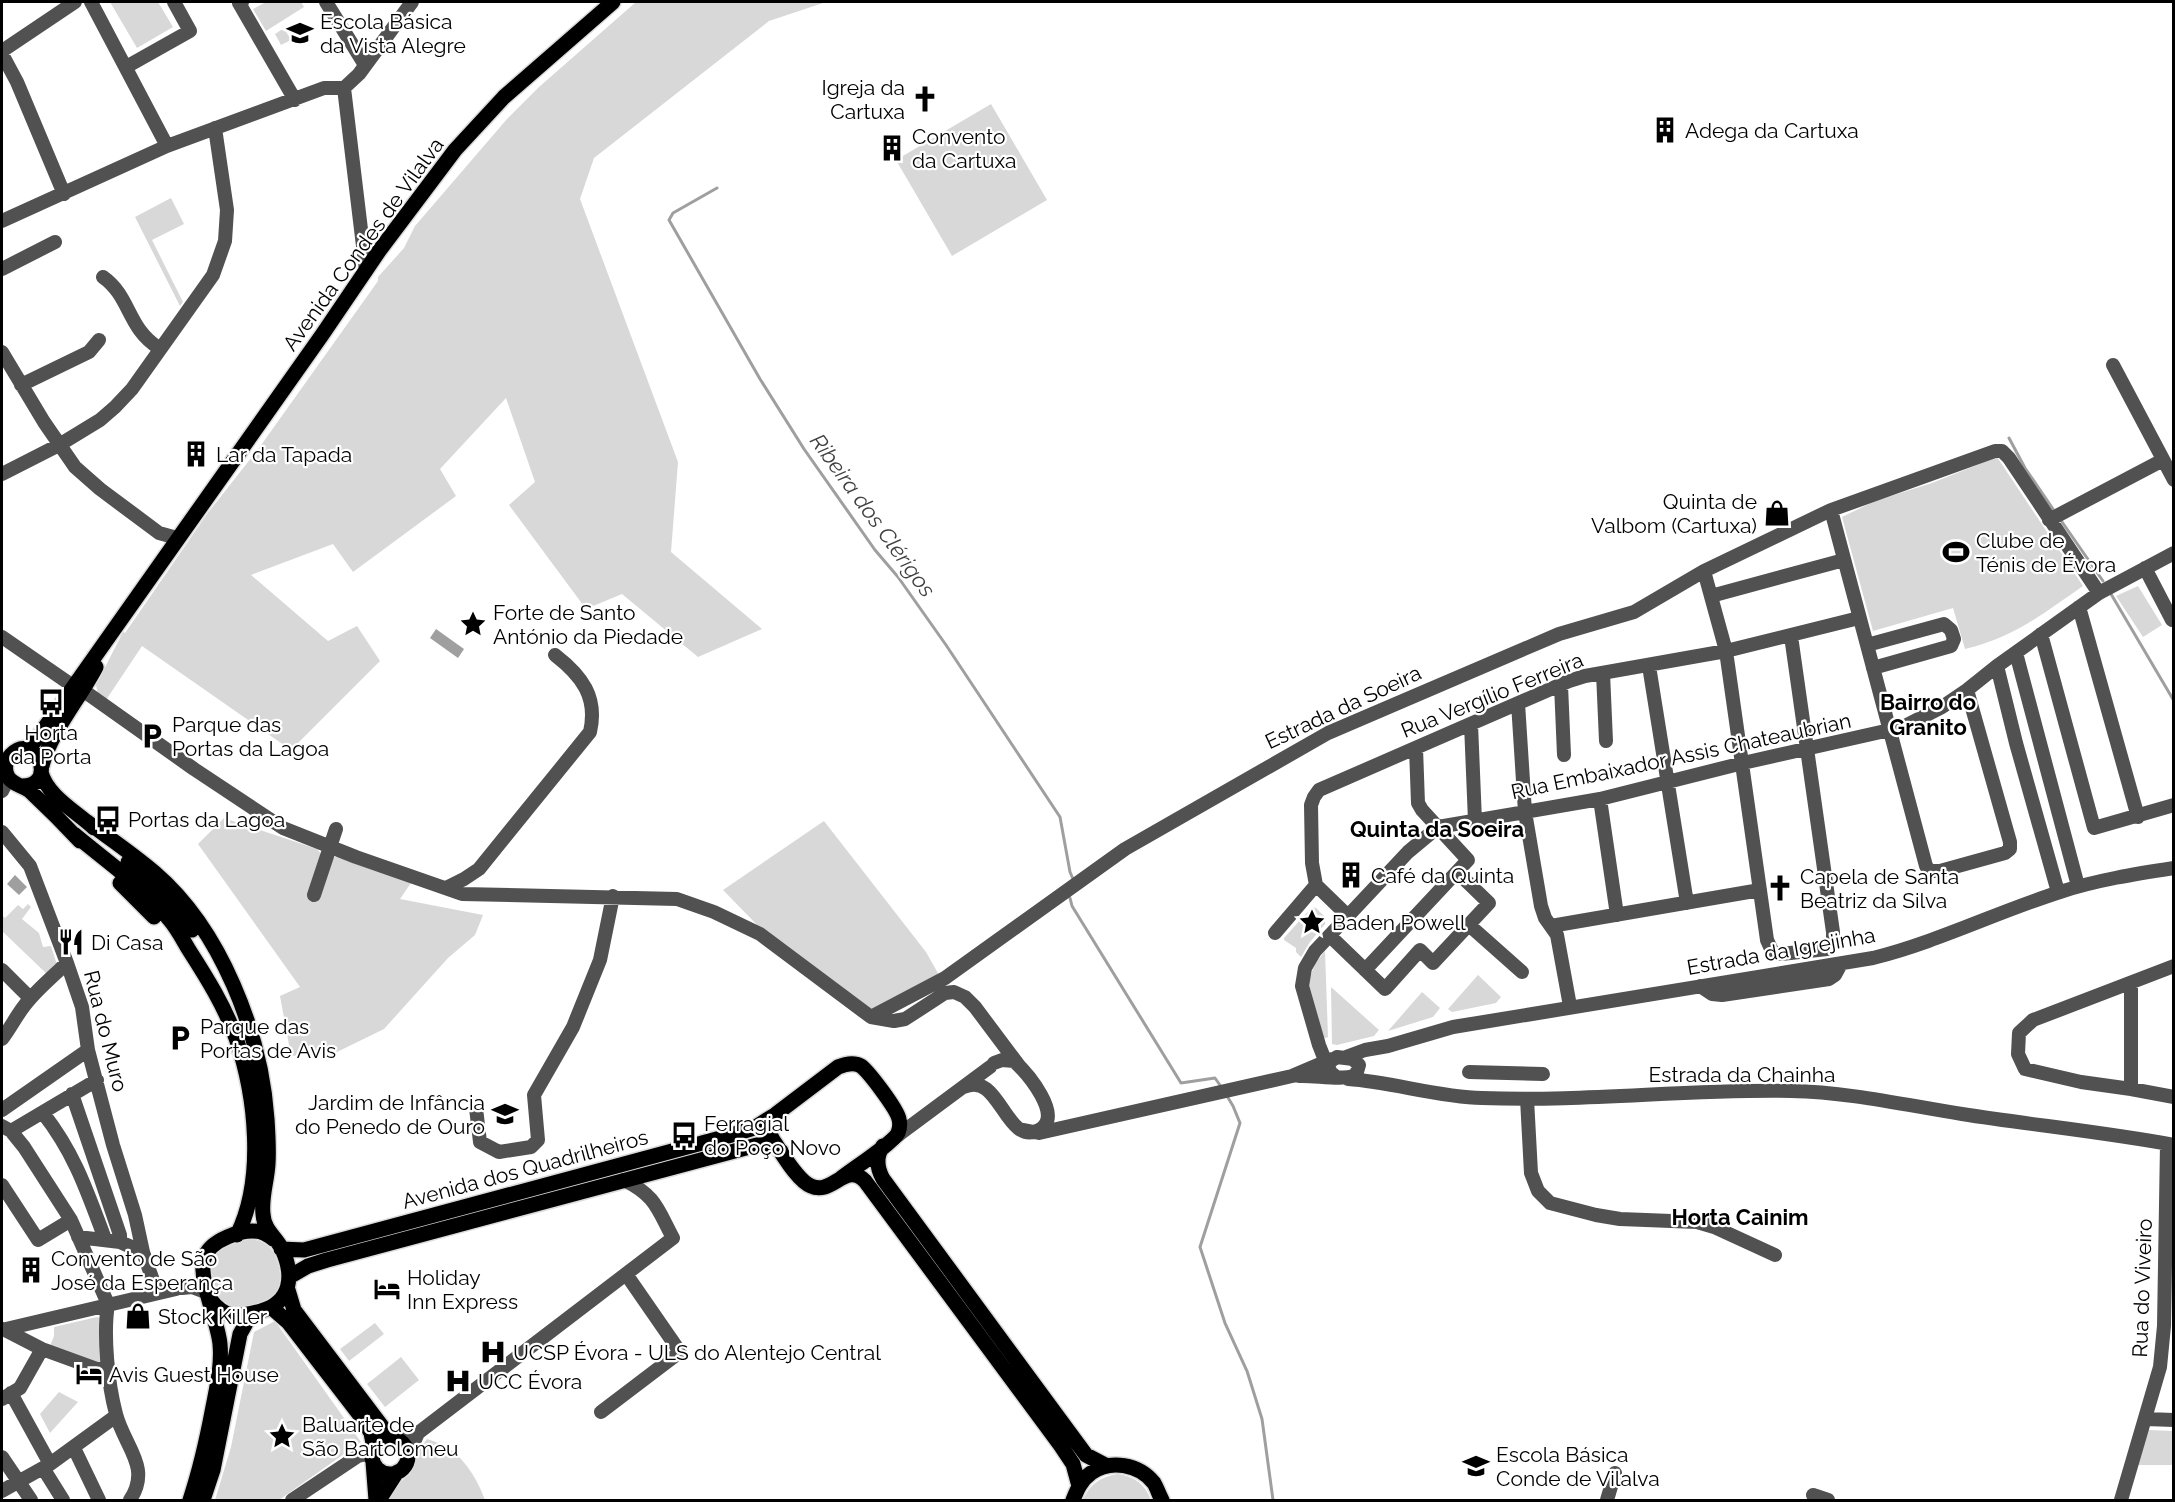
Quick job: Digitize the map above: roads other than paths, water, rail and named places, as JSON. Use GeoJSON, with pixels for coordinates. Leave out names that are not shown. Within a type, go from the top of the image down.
{"type":"FeatureCollection","features":[{"type":"Feature","properties":{"kind":"main road","name":"Avenida Condes de Vilalva"},"geometry":{"type":"LineString","coordinates":[[78,689],[119,622],[173,544],[379,251],[455,150],[504,97],[613,2]]}},
{"type":"Feature","properties":{"kind":"main road"},"geometry":{"type":"LineString","coordinates":[[78,689],[30,747],[20,750],[8,759],[10,776],[141,890],[170,919],[215,992],[236,1037],[251,1100],[254,1159],[252,1186],[247,1212],[237,1235]]}},
{"type":"Feature","properties":{"kind":"main road"},"geometry":{"type":"LineString","coordinates":[[10,776],[31,784],[36,781],[51,742],[78,689]]}},
{"type":"Feature","properties":{"kind":"main road"},"geometry":{"type":"LineString","coordinates":[[2,747],[32,752],[37,755],[46,783],[53,792],[86,821],[179,913],[211,955],[238,999],[255,1043],[262,1078],[268,1142],[263,1214],[266,1228],[278,1244],[294,1310],[394,1438],[403,1443],[408,1456],[403,1469],[397,1472],[383,1472],[373,1454]]}},
{"type":"Feature","properties":{"kind":"main road"},"geometry":{"type":"LineString","coordinates":[[1076,1493],[1073,1464],[1061,1446],[866,1181],[858,1175],[851,1174],[818,1188],[809,1186],[801,1179],[773,1140],[769,1123],[776,1114],[838,1067],[852,1064],[865,1070],[899,1118],[899,1128],[879,1152],[878,1162],[883,1179],[1086,1455],[1107,1466]]}},
{"type":"Feature","properties":{"kind":"main road","name":"Avenida dos Quadrilheiros"},"geometry":{"type":"LineString","coordinates":[[278,1244],[304,1250],[748,1131],[776,1114]]}},
{"type":"Feature","properties":{"kind":"main road"},"geometry":{"type":"LineString","coordinates":[[835,1182],[888,1142]]}},
{"type":"Feature","properties":{"kind":"main road","name":"Avenida dos Quadrilheiros"},"geometry":{"type":"LineString","coordinates":[[288,1283],[308,1266],[624,1180],[762,1144],[774,1146],[782,1152]]}},
{"type":"Feature","properties":{"kind":"main road"},"geometry":{"type":"LineString","coordinates":[[190,1500],[202,1466],[220,1368],[220,1342],[202,1270],[204,1258],[210,1247],[220,1240],[251,1231],[263,1233],[278,1244]]}},
{"type":"Feature","properties":{"kind":"main road"},"geometry":{"type":"LineString","coordinates":[[209,1296],[217,1309],[228,1315],[240,1316],[272,1308],[282,1300],[288,1283]]}},
{"type":"Feature","properties":{"kind":"main road"},"geometry":{"type":"LineString","coordinates":[[272,1308],[288,1322],[371,1433],[378,1500]]}},
{"type":"Feature","properties":{"kind":"main road"},"geometry":{"type":"LineString","coordinates":[[203,1500],[213,1470],[240,1334],[251,1314]]}},
{"type":"Feature","properties":{"kind":"main road"},"geometry":{"type":"LineString","coordinates":[[373,1454],[383,1439],[394,1438]]}},
{"type":"Feature","properties":{"kind":"main road"},"geometry":{"type":"LineString","coordinates":[[1076,1493],[1091,1473],[1107,1466],[1125,1465],[1141,1472],[1154,1484],[1161,1500]]}},
{"type":"Feature","properties":{"kind":"main road"},"geometry":{"type":"LineString","coordinates":[[378,1500],[397,1472]]}},
{"type":"Feature","properties":{"kind":"street"},"geometry":{"type":"LineString","coordinates":[[64,194],[2,52],[75,2]]}},
{"type":"Feature","properties":{"kind":"street"},"geometry":{"type":"LineString","coordinates":[[91,2],[168,146]]}},
{"type":"Feature","properties":{"kind":"street"},"geometry":{"type":"LineString","coordinates":[[126,68],[190,31],[174,2]]}},
{"type":"Feature","properties":{"kind":"street"},"geometry":{"type":"LineString","coordinates":[[242,2],[239,3],[296,100]]}},
{"type":"Feature","properties":{"kind":"street"},"geometry":{"type":"LineString","coordinates":[[326,2],[365,65]]}},
{"type":"Feature","properties":{"kind":"street"},"geometry":{"type":"LineString","coordinates":[[2,221],[168,146],[324,88],[344,88],[355,79],[412,2]]}},
{"type":"Feature","properties":{"kind":"street"},"geometry":{"type":"LineString","coordinates":[[344,88],[366,271]]}},
{"type":"Feature","properties":{"kind":"street"},"geometry":{"type":"LineString","coordinates":[[2,474],[59,445],[100,420],[115,407],[132,389],[213,275],[225,242],[227,210],[215,128]]}},
{"type":"Feature","properties":{"kind":"street"},"geometry":{"type":"LineString","coordinates":[[362,229],[379,251]]}},
{"type":"Feature","properties":{"kind":"street"},"geometry":{"type":"LineString","coordinates":[[2,269],[55,242]]}},
{"type":"Feature","properties":{"kind":"street"},"geometry":{"type":"LineString","coordinates":[[103,277],[117,289],[140,332],[159,348]]}},
{"type":"Feature","properties":{"kind":"street"},"geometry":{"type":"LineString","coordinates":[[21,385],[89,352],[99,340]]}},
{"type":"Feature","properties":{"kind":"street"},"geometry":{"type":"LineString","coordinates":[[2,352],[59,445],[86,478],[173,544]]}},
{"type":"Feature","properties":{"kind":"street"},"geometry":{"type":"LineString","coordinates":[[2113,365],[2174,480]]}},
{"type":"Feature","properties":{"kind":"street","name":"Estrada da Soeira"},"geometry":{"type":"LineString","coordinates":[[871,1017],[945,978],[1125,849],[1328,733],[1559,634],[1634,612],[1704,571],[1831,510],[1995,451],[2002,452],[2009,458],[2099,593]]}},
{"type":"Feature","properties":{"kind":"street"},"geometry":{"type":"LineString","coordinates":[[2049,520],[2163,460]]}},
{"type":"Feature","properties":{"kind":"street"},"geometry":{"type":"LineString","coordinates":[[1831,510],[1926,866],[1930,871],[1940,872],[2005,853],[2010,849],[2010,842],[1967,690]]}},
{"type":"Feature","properties":{"kind":"street","name":"Rua Embaixador Assis Chateaubrian"},"geometry":{"type":"LineString","coordinates":[[1438,827],[1600,799],[1743,763],[1890,731],[1925,717],[1967,690],[2099,593],[2174,553]]}},
{"type":"Feature","properties":{"kind":"street"},"geometry":{"type":"LineString","coordinates":[[1711,596],[1844,560]]}},
{"type":"Feature","properties":{"kind":"street"},"geometry":{"type":"LineString","coordinates":[[2145,568],[2172,620]]}},
{"type":"Feature","properties":{"kind":"street"},"geometry":{"type":"LineString","coordinates":[[1704,571],[1726,651],[1767,940],[1772,951],[1781,954],[1827,949],[1833,942],[1791,636]]}},
{"type":"Feature","properties":{"kind":"street"},"geometry":{"type":"LineString","coordinates":[[2079,607],[2138,817]]}},
{"type":"Feature","properties":{"kind":"street","name":"Rua Vergílio Ferreira"},"geometry":{"type":"LineString","coordinates":[[1316,885],[1311,863],[1311,805],[1319,790],[1585,676],[1726,651],[1859,618]]}},
{"type":"Feature","properties":{"kind":"street"},"geometry":{"type":"LineString","coordinates":[[1867,645],[1944,624],[1951,630],[1954,639],[1951,646],[1873,668]]}},
{"type":"Feature","properties":{"kind":"street"},"geometry":{"type":"LineString","coordinates":[[2041,634],[2094,828],[2174,805]]}},
{"type":"Feature","properties":{"kind":"street"},"geometry":{"type":"LineString","coordinates":[[2,637],[256,812],[283,828],[330,847],[462,894],[677,899],[714,912],[760,934],[871,1017],[894,1022],[905,1019],[945,993],[954,992],[965,997],[975,1007],[1058,1120],[1065,1124],[1074,1124]]}},
{"type":"Feature","properties":{"kind":"street"},"geometry":{"type":"LineString","coordinates":[[2016,653],[2078,886]]}},
{"type":"Feature","properties":{"kind":"street"},"geometry":{"type":"LineString","coordinates":[[446,888],[479,869],[590,732],[594,716],[589,694],[575,670],[555,655]]}},
{"type":"Feature","properties":{"kind":"street"},"geometry":{"type":"LineString","coordinates":[[1649,666],[1687,903]]}},
{"type":"Feature","properties":{"kind":"street"},"geometry":{"type":"LineString","coordinates":[[1997,666],[2058,892]]}},
{"type":"Feature","properties":{"kind":"street"},"geometry":{"type":"LineString","coordinates":[[1603,674],[1606,741]]}},
{"type":"Feature","properties":{"kind":"street"},"geometry":{"type":"LineString","coordinates":[[1561,685],[1564,755]]}},
{"type":"Feature","properties":{"kind":"street"},"geometry":{"type":"LineString","coordinates":[[1518,703],[1524,812],[1541,906],[1545,918],[1557,935],[1570,1006]]}},
{"type":"Feature","properties":{"kind":"street"},"geometry":{"type":"LineString","coordinates":[[1471,724],[1475,821]]}},
{"type":"Feature","properties":{"kind":"street"},"geometry":{"type":"LineString","coordinates":[[1365,970],[1468,860],[1418,803],[1416,748]]}},
{"type":"Feature","properties":{"kind":"street"},"geometry":{"type":"LineString","coordinates":[[2,791],[10,776]]}},
{"type":"Feature","properties":{"kind":"street"},"geometry":{"type":"LineString","coordinates":[[1600,799],[1617,915]]}},
{"type":"Feature","properties":{"kind":"street"},"geometry":{"type":"LineString","coordinates":[[1388,1046],[1359,1067],[1356,1075],[1336,1067],[1302,986],[1305,968],[1316,951],[1408,852],[1438,827]]}},
{"type":"Feature","properties":{"kind":"street"},"geometry":{"type":"LineString","coordinates":[[314,895],[336,829]]}},
{"type":"Feature","properties":{"kind":"street","name":"Rua do Muro"},"geometry":{"type":"LineString","coordinates":[[2,832],[30,866],[82,1006],[88,1050],[113,1145],[135,1215],[143,1252],[158,1292]]}},
{"type":"Feature","properties":{"kind":"street","name":"Estrada da Igrejinha"},"geometry":{"type":"LineString","coordinates":[[1388,1046],[1453,1027],[1570,1006],[1841,964],[1910,948],[2078,886],[2174,868]]}},
{"type":"Feature","properties":{"kind":"street"},"geometry":{"type":"LineString","coordinates":[[479,869],[480,879],[487,889],[495,894]]}},
{"type":"Feature","properties":{"kind":"street"},"geometry":{"type":"LineString","coordinates":[[1330,936],[1385,989],[1420,950],[1433,963],[1489,903],[1456,872]]}},
{"type":"Feature","properties":{"kind":"street"},"geometry":{"type":"LineString","coordinates":[[1275,933],[1316,885],[1348,916]]}},
{"type":"Feature","properties":{"kind":"street"},"geometry":{"type":"LineString","coordinates":[[1551,926],[1760,890]]}},
{"type":"Feature","properties":{"kind":"street"},"geometry":{"type":"LineString","coordinates":[[476,1108],[480,1142],[499,1152],[531,1147],[538,1140],[534,1095],[573,1027],[600,960],[613,896]]}},
{"type":"Feature","properties":{"kind":"street"},"geometry":{"type":"LineString","coordinates":[[1469,925],[1522,972]]}},
{"type":"Feature","properties":{"kind":"street"},"geometry":{"type":"LineString","coordinates":[[2,1039],[30,998],[67,963]]}},
{"type":"Feature","properties":{"kind":"street"},"geometry":{"type":"LineString","coordinates":[[2174,966],[2033,1020],[2019,1033],[2018,1054],[2025,1069],[2080,1082],[2174,1097]]}},
{"type":"Feature","properties":{"kind":"street"},"geometry":{"type":"LineString","coordinates":[[2,970],[30,998]]}},
{"type":"Feature","properties":{"kind":"street"},"geometry":{"type":"LineString","coordinates":[[2131,982],[2131,1089]]}},
{"type":"Feature","properties":{"kind":"street"},"geometry":{"type":"LineString","coordinates":[[888,1142],[992,1065],[1002,1051],[998,1037]]}},
{"type":"Feature","properties":{"kind":"street"},"geometry":{"type":"LineString","coordinates":[[964,1086],[980,1084],[990,1092],[1014,1124],[1024,1130],[1039,1133],[1336,1067],[1365,1050],[1388,1046]]}},
{"type":"Feature","properties":{"kind":"street"},"geometry":{"type":"LineString","coordinates":[[2,1110],[88,1050]]}},
{"type":"Feature","properties":{"kind":"street"},"geometry":{"type":"LineString","coordinates":[[990,1092],[986,1079],[992,1065],[1002,1060],[1012,1060],[1020,1067]]}},
{"type":"Feature","properties":{"kind":"street"},"geometry":{"type":"LineString","coordinates":[[1336,1067],[1380,1081]]}},
{"type":"Feature","properties":{"kind":"street"},"geometry":{"type":"LineString","coordinates":[[1359,1067],[1367,1075],[1380,1081]]}},
{"type":"Feature","properties":{"kind":"street"},"geometry":{"type":"LineString","coordinates":[[1469,1072],[1508,1075],[1543,1074]]}},
{"type":"Feature","properties":{"kind":"street"},"geometry":{"type":"LineString","coordinates":[[1508,1075],[1508,1099]]}},
{"type":"Feature","properties":{"kind":"street"},"geometry":{"type":"LineString","coordinates":[[97,1080],[43,1113],[5,1130],[24,1147],[70,1220],[108,1304],[105,1326],[116,1416],[136,1459],[139,1481],[130,1500]]}},
{"type":"Feature","properties":{"kind":"street","name":"Estrada da Chainha"},"geometry":{"type":"LineString","coordinates":[[1380,1081],[1452,1096],[1508,1099],[1791,1091],[1834,1094],[2170,1144]]}},
{"type":"Feature","properties":{"kind":"street"},"geometry":{"type":"LineString","coordinates":[[72,1094],[120,1235],[120,1242]]}},
{"type":"Feature","properties":{"kind":"street"},"geometry":{"type":"LineString","coordinates":[[1527,1099],[1531,1173],[1538,1191],[1550,1203],[1620,1219],[1697,1222],[1714,1227],[1775,1255]]}},
{"type":"Feature","properties":{"kind":"street"},"geometry":{"type":"LineString","coordinates":[[1024,1130],[1037,1131],[1045,1125],[1049,1115],[1046,1102]]}},
{"type":"Feature","properties":{"kind":"street"},"geometry":{"type":"LineString","coordinates":[[894,1109],[908,1119],[919,1118],[926,1114]]}},
{"type":"Feature","properties":{"kind":"street"},"geometry":{"type":"LineString","coordinates":[[43,1113],[75,1161],[105,1239]]}},
{"type":"Feature","properties":{"kind":"street","name":"Rua do Viveiro"},"geometry":{"type":"LineString","coordinates":[[2121,1500],[2146,1419],[2167,1367],[2164,1326],[2170,1144]]}},
{"type":"Feature","properties":{"kind":"street"},"geometry":{"type":"LineString","coordinates":[[651,1196],[657,1172]]}},
{"type":"Feature","properties":{"kind":"street"},"geometry":{"type":"LineString","coordinates":[[394,1438],[418,1433],[673,1238],[651,1196],[624,1180]]}},
{"type":"Feature","properties":{"kind":"street"},"geometry":{"type":"LineString","coordinates":[[2,1185],[38,1240],[70,1220]]}},
{"type":"Feature","properties":{"kind":"street"},"geometry":{"type":"LineString","coordinates":[[78,1237],[120,1242],[143,1252]]}},
{"type":"Feature","properties":{"kind":"street"},"geometry":{"type":"LineString","coordinates":[[601,1412],[680,1352],[626,1274]]}},
{"type":"Feature","properties":{"kind":"street"},"geometry":{"type":"LineString","coordinates":[[4,1329],[158,1292],[192,1287],[209,1296]]}},
{"type":"Feature","properties":{"kind":"street"},"geometry":{"type":"LineString","coordinates":[[4,1329],[42,1349],[97,1369],[109,1368]]}},
{"type":"Feature","properties":{"kind":"street"},"geometry":{"type":"LineString","coordinates":[[42,1349],[20,1388],[7,1396],[47,1466],[63,1500]]}},
{"type":"Feature","properties":{"kind":"street"},"geometry":{"type":"LineString","coordinates":[[2,1491],[47,1466],[116,1416]]}},
{"type":"Feature","properties":{"kind":"street"},"geometry":{"type":"LineString","coordinates":[[2146,1419],[2174,1420]]}},
{"type":"Feature","properties":{"kind":"street"},"geometry":{"type":"LineString","coordinates":[[408,1456],[418,1433]]}},
{"type":"Feature","properties":{"kind":"street"},"geometry":{"type":"LineString","coordinates":[[74,1448],[99,1500]]}},
{"type":"Feature","properties":{"kind":"street"},"geometry":{"type":"LineString","coordinates":[[292,1500],[358,1456],[373,1454]]}},
{"type":"Feature","properties":{"kind":"street"},"geometry":{"type":"LineString","coordinates":[[2,1457],[31,1500]]}},
{"type":"Feature","properties":{"kind":"street"},"geometry":{"type":"LineString","coordinates":[[1607,1500],[1615,1473]]}},
{"type":"Feature","properties":{"kind":"street"},"geometry":{"type":"LineString","coordinates":[[1813,1495],[1828,1500]]}},
{"type":"Feature","properties":{"kind":"waterway","name":"Ribeira dos Clérigos"},"geometry":{"type":"LineString","coordinates":[[717,188],[673,213],[669,220],[760,379],[804,449],[946,645],[1060,817],[1073,879]]}},
{"type":"Feature","properties":{"kind":"waterway"},"geometry":{"type":"LineString","coordinates":[[2009,438],[2025,468],[2053,509]]}},
{"type":"Feature","properties":{"kind":"waterway"},"geometry":{"type":"LineString","coordinates":[[2060,519],[2103,581]]}},
{"type":"Feature","properties":{"kind":"waterway"},"geometry":{"type":"LineString","coordinates":[[2111,594],[2174,701]]}},
{"type":"Feature","properties":{"kind":"waterway","name":"Ribeira dos Clérigos"},"geometry":{"type":"LineString","coordinates":[[1070,898],[1072,906],[1181,1083],[1215,1078],[1222,1088]]}},
{"type":"Feature","properties":{"kind":"waterway","name":"Ribeira dos Clérigos"},"geometry":{"type":"LineString","coordinates":[[1227,1096],[1240,1123],[1200,1247],[1225,1323],[1247,1371],[1262,1419],[1273,1500]]}},
{"type":"Feature","properties":{"kind":"place","name":"Escola Básica da Vista Alegre"},"geometry":{"type":"Point","coordinates":[300,33]}},
{"type":"Feature","properties":{"kind":"place","name":"Igreja da Cartuxa"},"geometry":{"type":"Point","coordinates":[925,99]}},
{"type":"Feature","properties":{"kind":"place","name":"Adega da Cartuxa"},"geometry":{"type":"Point","coordinates":[1665,130]}},
{"type":"Feature","properties":{"kind":"place","name":"Convento da Cartuxa"},"geometry":{"type":"Point","coordinates":[892,148]}},
{"type":"Feature","properties":{"kind":"place","name":"Lar da Tapada"},"geometry":{"type":"Point","coordinates":[196,454]}},
{"type":"Feature","properties":{"kind":"place","name":"Quinta de Valbom (Cartuxa)"},"geometry":{"type":"Point","coordinates":[1777,513]}},
{"type":"Feature","properties":{"kind":"place","name":"Clube de Ténis de Évora"},"geometry":{"type":"Point","coordinates":[1956,552]}},
{"type":"Feature","properties":{"kind":"place","name":"Forte de Santo António da Piedade"},"geometry":{"type":"Point","coordinates":[473,624]}},
{"type":"Feature","properties":{"kind":"place","name":"Horta da Porta"},"geometry":{"type":"Point","coordinates":[51,702]}},
{"type":"Feature","properties":{"kind":"place","name":"Parque das Portas da Lagoa"},"geometry":{"type":"Point","coordinates":[152,736]}},
{"type":"Feature","properties":{"kind":"place","name":"Portas da Lagoa"},"geometry":{"type":"Point","coordinates":[108,819]}},
{"type":"Feature","properties":{"kind":"place","name":"Café da Quinta"},"geometry":{"type":"Point","coordinates":[1351,875]}},
{"type":"Feature","properties":{"kind":"place","name":"Capela de Santa Beatriz da Silva"},"geometry":{"type":"Point","coordinates":[1780,888]}},
{"type":"Feature","properties":{"kind":"place","name":"Baden Powell"},"geometry":{"type":"Point","coordinates":[1312,922]}},
{"type":"Feature","properties":{"kind":"place","name":"Di Casa"},"geometry":{"type":"Point","coordinates":[71,942]}},
{"type":"Feature","properties":{"kind":"place","name":"Parque das Portas de Avis"},"geometry":{"type":"Point","coordinates":[180,1038]}},
{"type":"Feature","properties":{"kind":"place","name":"Jardim de Infância do Penedo de Ouro"},"geometry":{"type":"Point","coordinates":[505,1114]}},
{"type":"Feature","properties":{"kind":"place","name":"Ferragial do Poço Novo"},"geometry":{"type":"Point","coordinates":[684,1135]}},
{"type":"Feature","properties":{"kind":"place","name":"Convento de São José da Esperança"},"geometry":{"type":"Point","coordinates":[31,1270]}},
{"type":"Feature","properties":{"kind":"place","name":"Holiday Inn Express"},"geometry":{"type":"Point","coordinates":[387,1289]}},
{"type":"Feature","properties":{"kind":"place","name":"Stock Killer"},"geometry":{"type":"Point","coordinates":[138,1316]}},
{"type":"Feature","properties":{"kind":"place","name":"UCSP Évora - ULS do Alentejo Central"},"geometry":{"type":"Point","coordinates":[493,1352]}},
{"type":"Feature","properties":{"kind":"place","name":"Avis Guest House"},"geometry":{"type":"Point","coordinates":[89,1374]}},
{"type":"Feature","properties":{"kind":"place","name":"UCC Évora"},"geometry":{"type":"Point","coordinates":[458,1381]}},
{"type":"Feature","properties":{"kind":"place","name":"Baluarte de São Bartolomeu"},"geometry":{"type":"Point","coordinates":[282,1436]}},
{"type":"Feature","properties":{"kind":"place","name":"Escola Básica Conde de Vilalva"},"geometry":{"type":"Point","coordinates":[1476,1466]}},
{"type":"Feature","properties":{"kind":"district","name":"Bairro do Granito"},"geometry":{"type":"Point","coordinates":[1928,714]}},
{"type":"Feature","properties":{"kind":"district","name":"Quinta da Soeira"},"geometry":{"type":"Point","coordinates":[1437,829]}},
{"type":"Feature","properties":{"kind":"district","name":"Horta Cainim"},"geometry":{"type":"Point","coordinates":[1740,1217]}}]}
